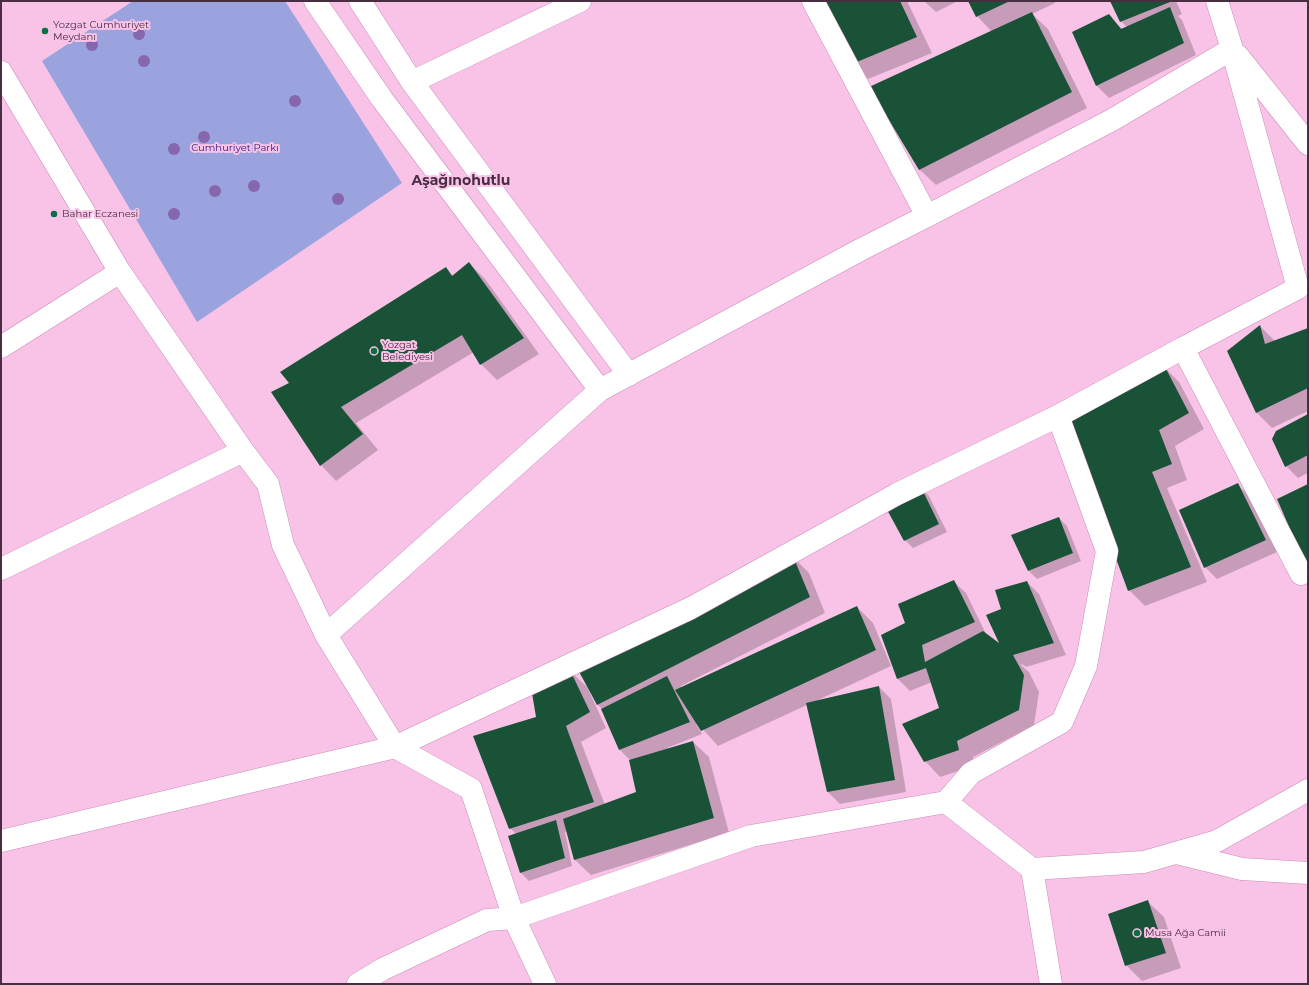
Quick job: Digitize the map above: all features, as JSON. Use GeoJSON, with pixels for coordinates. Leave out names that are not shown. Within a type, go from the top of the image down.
{"type":"FeatureCollection","features":[{"type":"Feature","properties":{"kind":"street"},"geometry":{"type":"LineString","coordinates":[[315,1],[382,99],[600,390]]}},
{"type":"Feature","properties":{"kind":"street"},"geometry":{"type":"LineString","coordinates":[[360,1],[412,82],[629,375]]}},
{"type":"Feature","properties":{"kind":"street"},"geometry":{"type":"LineString","coordinates":[[412,82],[580,1]]}},
{"type":"Feature","properties":{"kind":"street"},"geometry":{"type":"LineString","coordinates":[[813,1],[927,216]]}},
{"type":"Feature","properties":{"kind":"street"},"geometry":{"type":"LineString","coordinates":[[1,841],[395,747],[691,608],[897,494],[1058,416],[1183,348],[1303,286],[1217,1]]}},
{"type":"Feature","properties":{"kind":"street"},"geometry":{"type":"LineString","coordinates":[[326,635],[600,390],[860,250],[1112,120],[1232,49]]}},
{"type":"Feature","properties":{"kind":"street"},"geometry":{"type":"LineString","coordinates":[[1232,49],[1307,139]]}},
{"type":"Feature","properties":{"kind":"street"},"geometry":{"type":"LineString","coordinates":[[1,72],[120,272],[242,451],[268,484],[283,545],[326,635],[395,747],[471,789],[514,918],[545,984]]}},
{"type":"Feature","properties":{"kind":"street"},"geometry":{"type":"LineString","coordinates":[[1,348],[120,272]]}},
{"type":"Feature","properties":{"kind":"street"},"geometry":{"type":"LineString","coordinates":[[1183,348],[1301,574]]}},
{"type":"Feature","properties":{"kind":"street"},"geometry":{"type":"LineString","coordinates":[[358,984],[384,977],[487,920],[514,918],[751,836],[946,802],[971,773],[1062,722],[1086,666],[1107,551],[1058,416]]}},
{"type":"Feature","properties":{"kind":"street"},"geometry":{"type":"LineString","coordinates":[[1,569],[242,451]]}},
{"type":"Feature","properties":{"kind":"street"},"geometry":{"type":"LineString","coordinates":[[946,802],[1032,869],[1144,862],[1176,853],[1217,841],[1308,790]]}},
{"type":"Feature","properties":{"kind":"street"},"geometry":{"type":"LineString","coordinates":[[1176,853],[1242,869],[1308,873]]}},
{"type":"Feature","properties":{"kind":"street"},"geometry":{"type":"LineString","coordinates":[[1032,869],[1051,984]]}},
{"type":"Feature","properties":{"kind":"green space","name":"Cumhuriyet Parkı"},"geometry":{"type":"Polygon","coordinates":[[[133,1],[285,1],[402,183],[197,322],[42,61],[133,1]]]}},
{"type":"Feature","properties":{"kind":"building"},"geometry":{"type":"Polygon","coordinates":[[[818,1],[900,1],[917,37],[852,64],[818,1]]]}},
{"type":"Feature","properties":{"kind":"building"},"geometry":{"type":"Polygon","coordinates":[[[968,1],[1010,1],[976,17],[968,1]]]}},
{"type":"Feature","properties":{"kind":"building"},"geometry":{"type":"Polygon","coordinates":[[[1110,1],[1170,1],[1170,2],[1120,22],[1110,1]]]}},
{"type":"Feature","properties":{"kind":"building"},"geometry":{"type":"Polygon","coordinates":[[[1170,7],[1184,43],[1096,86],[1072,32],[1109,14],[1121,29],[1170,7]]]}},
{"type":"Feature","properties":{"kind":"building"},"geometry":{"type":"Polygon","coordinates":[[[1032,12],[1072,92],[919,170],[869,87],[1032,12]]]}},
{"type":"Feature","properties":{"kind":"building","name":"Yozgat Belediyesi"},"geometry":{"type":"Polygon","coordinates":[[[469,262],[524,338],[480,365],[462,335],[341,407],[363,434],[320,466],[271,392],[289,383],[280,372],[446,267],[452,276],[469,262]]]}},
{"type":"Feature","properties":{"kind":"building"},"geometry":{"type":"Polygon","coordinates":[[[1260,325],[1265,344],[1308,328],[1308,388],[1256,413],[1227,351],[1260,325]]]}},
{"type":"Feature","properties":{"kind":"building"},"geometry":{"type":"Polygon","coordinates":[[[1164,365],[1189,413],[1159,430],[1172,464],[1152,472],[1191,567],[1128,591],[1064,418],[1164,365]]]}},
{"type":"Feature","properties":{"kind":"building"},"geometry":{"type":"Polygon","coordinates":[[[1308,414],[1308,455],[1285,467],[1272,439],[1276,431],[1308,414]]]}},
{"type":"Feature","properties":{"kind":"building"},"geometry":{"type":"Polygon","coordinates":[[[1238,483],[1266,540],[1204,568],[1179,510],[1238,483]]]}},
{"type":"Feature","properties":{"kind":"building"},"geometry":{"type":"Polygon","coordinates":[[[1308,484],[1308,565],[1306,566],[1277,499],[1308,484]]]}},
{"type":"Feature","properties":{"kind":"building"},"geometry":{"type":"Polygon","coordinates":[[[921,487],[939,524],[904,541],[885,506],[921,487]]]}},
{"type":"Feature","properties":{"kind":"building"},"geometry":{"type":"Polygon","coordinates":[[[1059,517],[1073,553],[1028,571],[1011,535],[1059,517]]]}},
{"type":"Feature","properties":{"kind":"building"},"geometry":{"type":"Polygon","coordinates":[[[793,556],[810,597],[597,705],[576,666],[793,556]]]}},
{"type":"Feature","properties":{"kind":"building"},"geometry":{"type":"Polygon","coordinates":[[[954,580],[975,622],[922,645],[925,662],[983,631],[999,643],[986,615],[1001,609],[995,590],[1027,581],[1054,643],[1013,655],[1024,675],[1019,710],[957,741],[959,750],[924,762],[902,724],[939,708],[926,668],[897,679],[881,635],[905,623],[898,604],[954,580]]]}},
{"type":"Feature","properties":{"kind":"building"},"geometry":{"type":"Polygon","coordinates":[[[857,606],[876,650],[701,731],[675,690],[857,606]]]}},
{"type":"Feature","properties":{"kind":"building"},"geometry":{"type":"Polygon","coordinates":[[[570,670],[590,712],[566,726],[594,802],[509,829],[473,736],[536,717],[531,687],[570,670]]]}},
{"type":"Feature","properties":{"kind":"building"},"geometry":{"type":"Polygon","coordinates":[[[667,676],[690,722],[619,750],[601,709],[667,676]]]}},
{"type":"Feature","properties":{"kind":"building"},"geometry":{"type":"Polygon","coordinates":[[[879,686],[895,780],[827,792],[806,703],[879,686]]]}},
{"type":"Feature","properties":{"kind":"building"},"geometry":{"type":"Polygon","coordinates":[[[693,741],[714,818],[574,860],[563,819],[636,792],[629,760],[693,741]]]}},
{"type":"Feature","properties":{"kind":"building"},"geometry":{"type":"Polygon","coordinates":[[[556,820],[565,858],[520,873],[508,836],[556,820]]]}},
{"type":"Feature","properties":{"kind":"building","name":"Musa Ağa Camii"},"geometry":{"type":"Polygon","coordinates":[[[1148,900],[1166,953],[1125,966],[1108,914],[1148,900]]]}},
{"type":"Feature","properties":{"kind":"place","name":"Yozgat Cumhuriyet Meydanı"},"geometry":{"type":"Point","coordinates":[45,31]}},
{"type":"Feature","properties":{"kind":"place","name":"Bahar Eczanesi"},"geometry":{"type":"Point","coordinates":[54,214]}},
{"type":"Feature","properties":{"kind":"place","name":"Yozgat Belediyesi"},"geometry":{"type":"Point","coordinates":[374,351]}},
{"type":"Feature","properties":{"kind":"place","name":"Musa Ağa Camii"},"geometry":{"type":"Point","coordinates":[1137,933]}},
{"type":"Feature","properties":{"kind":"district","name":"Aşağınohutlu"},"geometry":{"type":"Point","coordinates":[461,181]}}]}
